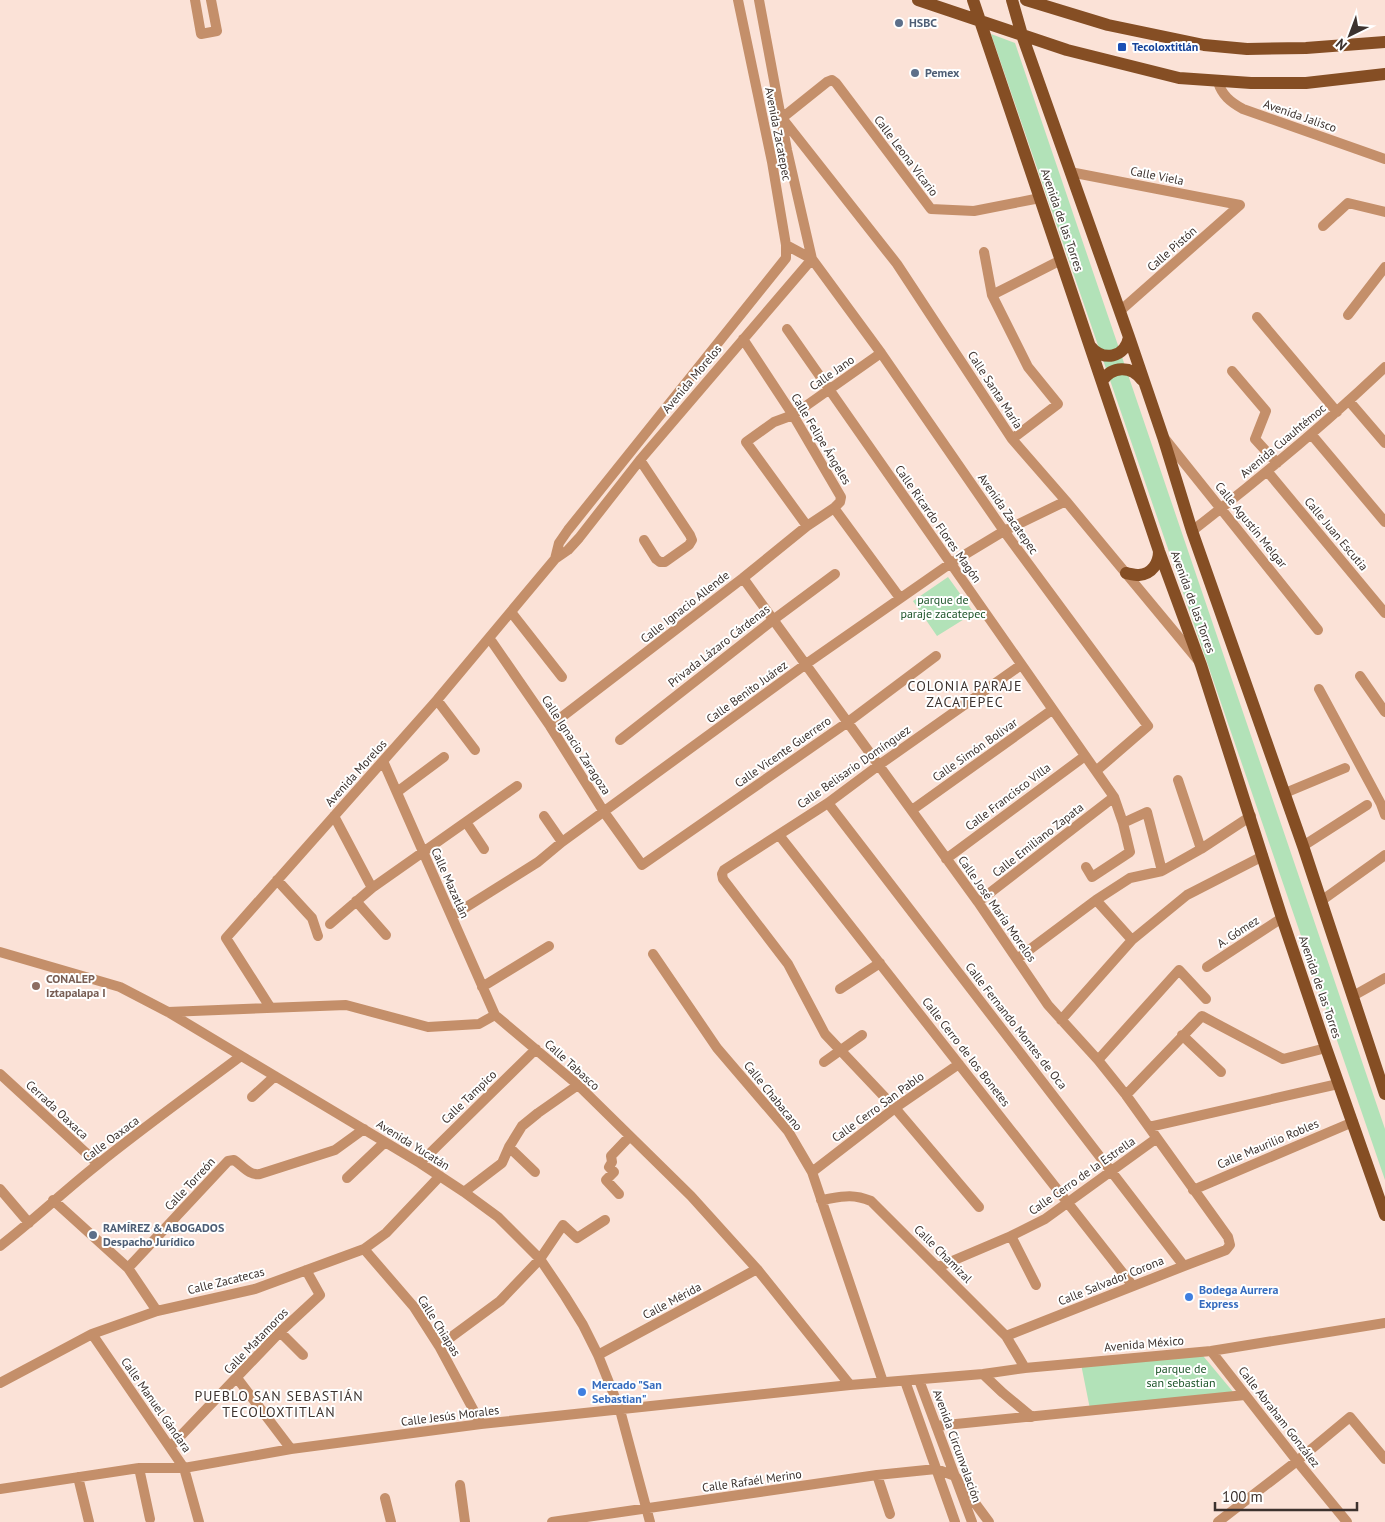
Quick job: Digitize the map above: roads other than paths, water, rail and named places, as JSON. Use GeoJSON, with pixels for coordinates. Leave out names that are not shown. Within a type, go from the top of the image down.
{"type":"FeatureCollection","features":[{"type":"Feature","properties":{"kind":"main road"},"geometry":{"type":"LineString","coordinates":[[918,0],[1067,50],[1179,78],[1218,82],[1306,83],[1385,74]]}},
{"type":"Feature","properties":{"kind":"main road","name":"Avenida de las Torres"},"geometry":{"type":"LineString","coordinates":[[973,0],[1160,551],[1201,665],[1251,816],[1282,918],[1338,1084],[1385,1215]]}},
{"type":"Feature","properties":{"kind":"main road","name":"Avenida de las Torres"},"geometry":{"type":"LineString","coordinates":[[1012,0],[1022,35],[1163,437],[1192,531],[1285,794],[1353,996],[1380,1063],[1385,1094]]}},
{"type":"Feature","properties":{"kind":"main road"},"geometry":{"type":"LineString","coordinates":[[1026,0],[1042,3],[1108,25],[1204,45],[1247,48],[1306,48],[1385,42]]}},
{"type":"Feature","properties":{"kind":"main road"},"geometry":{"type":"LineString","coordinates":[[1090,346],[1098,354],[1114,356],[1123,351],[1129,337]]}},
{"type":"Feature","properties":{"kind":"main road"},"geometry":{"type":"LineString","coordinates":[[1102,381],[1118,369],[1128,369],[1137,374],[1144,382]]}},
{"type":"Feature","properties":{"kind":"main road"},"geometry":{"type":"LineString","coordinates":[[1126,573],[1143,574],[1152,570],[1158,561],[1160,551]]}},
{"type":"Feature","properties":{"kind":"street"},"geometry":{"type":"LineString","coordinates":[[195,0],[201,34],[216,31],[211,0]]}},
{"type":"Feature","properties":{"kind":"street","name":"Avenida Zacatepec"},"geometry":{"type":"LineString","coordinates":[[738,0],[772,162],[786,245],[812,259]]}},
{"type":"Feature","properties":{"kind":"street","name":"Avenida Zacatepec"},"geometry":{"type":"LineString","coordinates":[[759,0],[787,150],[812,259],[881,353],[1004,531],[1148,726],[1096,771]]}},
{"type":"Feature","properties":{"kind":"street","name":"Calle Leona Vicario"},"geometry":{"type":"LineString","coordinates":[[782,118],[832,80],[931,209],[974,211],[1040,198]]}},
{"type":"Feature","properties":{"kind":"street","name":"Avenida Jalisco"},"geometry":{"type":"LineString","coordinates":[[1218,82],[1222,92],[1242,109],[1385,159]]}},
{"type":"Feature","properties":{"kind":"street","name":"Calle Santa María"},"geometry":{"type":"LineString","coordinates":[[782,118],[897,264],[1012,439],[1201,665]]}},
{"type":"Feature","properties":{"kind":"street"},"geometry":{"type":"LineString","coordinates":[[772,162],[792,145],[795,144],[807,149]]}},
{"type":"Feature","properties":{"kind":"street","name":"Calle Viela"},"geometry":{"type":"LineString","coordinates":[[1070,172],[1240,205]]}},
{"type":"Feature","properties":{"kind":"street"},"geometry":{"type":"LineString","coordinates":[[1323,226],[1348,203],[1385,212]]}},
{"type":"Feature","properties":{"kind":"street","name":"Calle Pistón"},"geometry":{"type":"LineString","coordinates":[[1120,311],[1240,205]]}},
{"type":"Feature","properties":{"kind":"street","name":"Avenida Morelos"},"geometry":{"type":"LineString","coordinates":[[555,559],[559,544],[585,509],[786,258],[786,245]]}},
{"type":"Feature","properties":{"kind":"street"},"geometry":{"type":"LineString","coordinates":[[984,252],[992,295],[1028,366],[1058,404],[1012,439]]}},
{"type":"Feature","properties":{"kind":"street","name":"Avenida Morelos"},"geometry":{"type":"LineString","coordinates":[[270,1007],[226,938],[437,700],[555,559],[568,550],[640,460],[812,259]]}},
{"type":"Feature","properties":{"kind":"street"},"geometry":{"type":"LineString","coordinates":[[992,295],[1061,260]]}},
{"type":"Feature","properties":{"kind":"street"},"geometry":{"type":"LineString","coordinates":[[1348,315],[1385,267]]}},
{"type":"Feature","properties":{"kind":"street"},"geometry":{"type":"LineString","coordinates":[[1257,317],[1337,412]]}},
{"type":"Feature","properties":{"kind":"street","name":"Calle Ricardo Flores Magón"},"geometry":{"type":"LineString","coordinates":[[787,329],[1114,797],[1130,852],[1092,877],[1086,867]]}},
{"type":"Feature","properties":{"kind":"street","name":"Calle Felipe Ángeles"},"geometry":{"type":"LineString","coordinates":[[744,339],[793,415],[841,497],[840,502],[834,508]]}},
{"type":"Feature","properties":{"kind":"street","name":"Calle Jano"},"geometry":{"type":"LineString","coordinates":[[807,526],[746,442],[774,422],[793,415],[881,353]]}},
{"type":"Feature","properties":{"kind":"street","name":"Avenida Cuauhtémoc"},"geometry":{"type":"LineString","coordinates":[[1192,531],[1349,402],[1385,367]]}},
{"type":"Feature","properties":{"kind":"street"},"geometry":{"type":"LineString","coordinates":[[1232,371],[1266,410],[1255,439],[1277,463]]}},
{"type":"Feature","properties":{"kind":"street"},"geometry":{"type":"LineString","coordinates":[[1349,402],[1385,443]]}},
{"type":"Feature","properties":{"kind":"street"},"geometry":{"type":"LineString","coordinates":[[1311,434],[1385,522]]}},
{"type":"Feature","properties":{"kind":"street","name":"Calle Agustín Melgar"},"geometry":{"type":"LineString","coordinates":[[1163,437],[1222,508],[1318,630]]}},
{"type":"Feature","properties":{"kind":"street"},"geometry":{"type":"LineString","coordinates":[[640,460],[692,540],[690,545],[665,562],[660,562],[656,559],[644,540]]}},
{"type":"Feature","properties":{"kind":"street","name":"Calle Juan Escutia"},"geometry":{"type":"LineString","coordinates":[[1267,471],[1385,613]]}},
{"type":"Feature","properties":{"kind":"street","name":"Calle Benito Juárez"},"geometry":{"type":"LineString","coordinates":[[452,916],[538,862],[562,842],[806,664],[951,563],[1004,531],[1066,502]]}},
{"type":"Feature","properties":{"kind":"street"},"geometry":{"type":"LineString","coordinates":[[834,508],[900,598]]}},
{"type":"Feature","properties":{"kind":"street","name":"Calle Ignacio Allende"},"geometry":{"type":"LineString","coordinates":[[550,726],[743,578],[807,526],[834,508]]}},
{"type":"Feature","properties":{"kind":"street"},"geometry":{"type":"LineString","coordinates":[[585,509],[595,518]]}},
{"type":"Feature","properties":{"kind":"street","name":"Privada Lázaro Cárdenas"},"geometry":{"type":"LineString","coordinates":[[620,740],[835,574]]}},
{"type":"Feature","properties":{"kind":"street","name":"Calle José María Morelos"},"geometry":{"type":"LineString","coordinates":[[743,578],[978,902],[1048,1005],[1098,1060],[1157,1138],[1228,1237],[1230,1245],[1226,1250]]}},
{"type":"Feature","properties":{"kind":"street"},"geometry":{"type":"LineString","coordinates":[[511,612],[562,677]]}},
{"type":"Feature","properties":{"kind":"street","name":"Calle Ignacio Zaragoza"},"geometry":{"type":"LineString","coordinates":[[490,638],[550,726],[604,812],[642,865]]}},
{"type":"Feature","properties":{"kind":"street","name":"Calle Vicente Guerrero"},"geometry":{"type":"LineString","coordinates":[[642,865],[848,722],[936,656]]}},
{"type":"Feature","properties":{"kind":"street","name":"Calle Belisario Domínguez"},"geometry":{"type":"LineString","coordinates":[[840,1051],[826,1034],[788,964],[722,874],[724,870],[828,803],[1021,665]]}},
{"type":"Feature","properties":{"kind":"street"},"geometry":{"type":"LineString","coordinates":[[1360,676],[1385,712]]}},
{"type":"Feature","properties":{"kind":"street"},"geometry":{"type":"LineString","coordinates":[[1319,689],[1383,804],[1385,815]]}},
{"type":"Feature","properties":{"kind":"street"},"geometry":{"type":"LineString","coordinates":[[437,700],[475,750]]}},
{"type":"Feature","properties":{"kind":"street","name":"Calle Simón Bolivar"},"geometry":{"type":"LineString","coordinates":[[912,810],[1052,710]]}},
{"type":"Feature","properties":{"kind":"street","name":"Calle Francisco Villa"},"geometry":{"type":"LineString","coordinates":[[946,858],[1085,756]]}},
{"type":"Feature","properties":{"kind":"street"},"geometry":{"type":"LineString","coordinates":[[396,792],[444,757]]}},
{"type":"Feature","properties":{"kind":"street","name":"Calle Mazatlán"},"geometry":{"type":"LineString","coordinates":[[383,761],[495,1015]]}},
{"type":"Feature","properties":{"kind":"street"},"geometry":{"type":"LineString","coordinates":[[1285,794],[1345,768]]}},
{"type":"Feature","properties":{"kind":"street"},"geometry":{"type":"LineString","coordinates":[[1178,780],[1201,849]]}},
{"type":"Feature","properties":{"kind":"street"},"geometry":{"type":"LineString","coordinates":[[330,924],[372,888],[517,786]]}},
{"type":"Feature","properties":{"kind":"street","name":"Calle Emiliano Zapata"},"geometry":{"type":"LineString","coordinates":[[978,902],[1114,797]]}},
{"type":"Feature","properties":{"kind":"street","name":"Calle Fernando Montes de Oca"},"geometry":{"type":"LineString","coordinates":[[828,803],[1184,1266]]}},
{"type":"Feature","properties":{"kind":"street"},"geometry":{"type":"LineString","coordinates":[[1303,846],[1367,805]]}},
{"type":"Feature","properties":{"kind":"street"},"geometry":{"type":"LineString","coordinates":[[1123,823],[1146,812],[1162,871]]}},
{"type":"Feature","properties":{"kind":"street"},"geometry":{"type":"LineString","coordinates":[[334,816],[372,888]]}},
{"type":"Feature","properties":{"kind":"street"},"geometry":{"type":"LineString","coordinates":[[544,816],[562,842]]}},
{"type":"Feature","properties":{"kind":"street"},"geometry":{"type":"LineString","coordinates":[[1017,959],[1096,900],[1130,878],[1162,871],[1201,849],[1251,816]]}},
{"type":"Feature","properties":{"kind":"street"},"geometry":{"type":"LineString","coordinates":[[466,822],[484,849]]}},
{"type":"Feature","properties":{"kind":"street","name":"Calle Cerro de los Bonetes"},"geometry":{"type":"LineString","coordinates":[[779,834],[1133,1286]]}},
{"type":"Feature","properties":{"kind":"street"},"geometry":{"type":"LineString","coordinates":[[1321,901],[1385,855]]}},
{"type":"Feature","properties":{"kind":"street"},"geometry":{"type":"LineString","coordinates":[[1062,1020],[1132,940],[1187,895],[1263,856]]}},
{"type":"Feature","properties":{"kind":"street"},"geometry":{"type":"LineString","coordinates":[[277,880],[312,918],[318,936]]}},
{"type":"Feature","properties":{"kind":"street"},"geometry":{"type":"LineString","coordinates":[[1096,900],[1132,940]]}},
{"type":"Feature","properties":{"kind":"street"},"geometry":{"type":"LineString","coordinates":[[356,901],[386,936]]}},
{"type":"Feature","properties":{"kind":"street","name":"A. Gómez"},"geometry":{"type":"LineString","coordinates":[[1206,967],[1282,918]]}},
{"type":"Feature","properties":{"kind":"street"},"geometry":{"type":"LineString","coordinates":[[482,987],[549,946]]}},
{"type":"Feature","properties":{"kind":"street","name":"Avenida Yucatán"},"geometry":{"type":"LineString","coordinates":[[0,952],[120,987],[168,1012],[420,1163],[498,1217],[540,1259],[583,1325],[598,1355],[620,1410],[650,1522]]}},
{"type":"Feature","properties":{"kind":"street","name":"Calle Chabacano"},"geometry":{"type":"LineString","coordinates":[[653,954],[717,1048],[788,1131],[812,1172],[883,1382]]}},
{"type":"Feature","properties":{"kind":"street"},"geometry":{"type":"LineString","coordinates":[[840,989],[880,962]]}},
{"type":"Feature","properties":{"kind":"street"},"geometry":{"type":"LineString","coordinates":[[1098,1060],[1179,970],[1206,999]]}},
{"type":"Feature","properties":{"kind":"street"},"geometry":{"type":"LineString","coordinates":[[1353,996],[1385,978]]}},
{"type":"Feature","properties":{"kind":"street"},"geometry":{"type":"LineString","coordinates":[[168,1012],[346,1005],[428,1027],[479,1024],[495,1015]]}},
{"type":"Feature","properties":{"kind":"street","name":"Calle Tabasco"},"geometry":{"type":"LineString","coordinates":[[495,1015],[578,1085],[691,1196],[758,1269],[850,1385]]}},
{"type":"Feature","properties":{"kind":"street"},"geometry":{"type":"LineString","coordinates":[[1126,1095],[1202,1016],[1283,1059],[1326,1048]]}},
{"type":"Feature","properties":{"kind":"street"},"geometry":{"type":"LineString","coordinates":[[824,1062],[862,1035]]}},
{"type":"Feature","properties":{"kind":"street"},"geometry":{"type":"LineString","coordinates":[[1182,1035],[1221,1072]]}},
{"type":"Feature","properties":{"kind":"street","name":"Calle Tampico"},"geometry":{"type":"LineString","coordinates":[[420,1163],[536,1049]]}},
{"type":"Feature","properties":{"kind":"street"},"geometry":{"type":"LineString","coordinates":[[840,1051],[895,1108],[979,1207]]}},
{"type":"Feature","properties":{"kind":"street","name":"Calle Oaxaca"},"geometry":{"type":"LineString","coordinates":[[0,1246],[29,1224],[53,1200],[98,1164],[241,1056]]}},
{"type":"Feature","properties":{"kind":"street","name":"Calle Cerro San Pablo"},"geometry":{"type":"LineString","coordinates":[[812,1172],[895,1108],[959,1064]]}},
{"type":"Feature","properties":{"kind":"street","name":"Cerrada Oaxaca"},"geometry":{"type":"LineString","coordinates":[[0,1074],[98,1164]]}},
{"type":"Feature","properties":{"kind":"street"},"geometry":{"type":"LineString","coordinates":[[252,1097],[275,1076]]}},
{"type":"Feature","properties":{"kind":"street"},"geometry":{"type":"LineString","coordinates":[[1149,1127],[1338,1084]]}},
{"type":"Feature","properties":{"kind":"street"},"geometry":{"type":"LineString","coordinates":[[464,1192],[502,1163],[522,1126],[578,1085]]}},
{"type":"Feature","properties":{"kind":"street","name":"Calle Maurilio Robles"},"geometry":{"type":"LineString","coordinates":[[1194,1190],[1352,1122]]}},
{"type":"Feature","properties":{"kind":"street","name":"Calle Torreón"},"geometry":{"type":"LineString","coordinates":[[128,1268],[228,1161],[234,1160],[250,1173],[260,1174],[335,1150],[364,1129]]}},
{"type":"Feature","properties":{"kind":"street"},"geometry":{"type":"LineString","coordinates":[[619,1194],[606,1180],[614,1172],[609,1167],[612,1162],[611,1156],[630,1136]]}},
{"type":"Feature","properties":{"kind":"street","name":"Calle Cerro de la Estrella"},"geometry":{"type":"LineString","coordinates":[[938,1267],[1045,1220],[1157,1138]]}},
{"type":"Feature","properties":{"kind":"street"},"geometry":{"type":"LineString","coordinates":[[347,1178],[385,1142]]}},
{"type":"Feature","properties":{"kind":"street"},"geometry":{"type":"LineString","coordinates":[[509,1147],[536,1172]]}},
{"type":"Feature","properties":{"kind":"street","name":"Calle Zacatecas"},"geometry":{"type":"LineString","coordinates":[[0,1382],[92,1334],[157,1311],[255,1289],[364,1249],[386,1233],[440,1176]]}},
{"type":"Feature","properties":{"kind":"street"},"geometry":{"type":"LineString","coordinates":[[0,1189],[29,1224]]}},
{"type":"Feature","properties":{"kind":"street","name":"Calle Chamizal"},"geometry":{"type":"LineString","coordinates":[[821,1200],[859,1196],[871,1201],[1006,1336],[1025,1368]]}},
{"type":"Feature","properties":{"kind":"street"},"geometry":{"type":"LineString","coordinates":[[53,1200],[128,1268],[157,1311]]}},
{"type":"Feature","properties":{"kind":"street"},"geometry":{"type":"LineString","coordinates":[[439,1346],[500,1301],[540,1259],[563,1225],[577,1238],[605,1220]]}},
{"type":"Feature","properties":{"kind":"street"},"geometry":{"type":"LineString","coordinates":[[1011,1236],[1036,1285]]}},
{"type":"Feature","properties":{"kind":"street","name":"Calle Chiapas"},"geometry":{"type":"LineString","coordinates":[[364,1249],[414,1307],[439,1346],[481,1424]]}},
{"type":"Feature","properties":{"kind":"street","name":"Calle Salvador Corona"},"geometry":{"type":"LineString","coordinates":[[1006,1336],[1226,1250]]}},
{"type":"Feature","properties":{"kind":"street","name":"Calle Mérida"},"geometry":{"type":"LineString","coordinates":[[598,1355],[758,1269]]}},
{"type":"Feature","properties":{"kind":"street","name":"Calle Matamoros"},"geometry":{"type":"LineString","coordinates":[[170,1447],[280,1332],[320,1295],[306,1270]]}},
{"type":"Feature","properties":{"kind":"street","name":"Avenida México"},"geometry":{"type":"LineString","coordinates":[[904,1381],[1211,1350],[1385,1323]]}},
{"type":"Feature","properties":{"kind":"street"},"geometry":{"type":"LineString","coordinates":[[280,1332],[303,1355]]}},
{"type":"Feature","properties":{"kind":"street","name":"Calle Manuel Gándara"},"geometry":{"type":"LineString","coordinates":[[92,1334],[184,1468],[199,1522]]}},
{"type":"Feature","properties":{"kind":"street","name":"Calle Abraham González"},"geometry":{"type":"LineString","coordinates":[[1211,1350],[1347,1522]]}},
{"type":"Feature","properties":{"kind":"street"},"geometry":{"type":"LineString","coordinates":[[983,1374],[1032,1417]]}},
{"type":"Feature","properties":{"kind":"street"},"geometry":{"type":"LineString","coordinates":[[237,1378],[291,1449]]}},
{"type":"Feature","properties":{"kind":"street","name":"Avenida Circunvalación"},"geometry":{"type":"LineString","coordinates":[[919,1380],[972,1522]]}},
{"type":"Feature","properties":{"kind":"street"},"geometry":{"type":"LineString","coordinates":[[904,1381],[955,1522]]}},
{"type":"Feature","properties":{"kind":"street","name":"Calle Jesús Morales"},"geometry":{"type":"LineString","coordinates":[[0,1489],[139,1468],[184,1468],[291,1449],[481,1424],[904,1381]]}},
{"type":"Feature","properties":{"kind":"street"},"geometry":{"type":"LineString","coordinates":[[936,1426],[1245,1395]]}},
{"type":"Feature","properties":{"kind":"street"},"geometry":{"type":"LineString","coordinates":[[1218,1522],[1297,1461],[1350,1416],[1385,1459]]}},
{"type":"Feature","properties":{"kind":"street"},"geometry":{"type":"LineString","coordinates":[[139,1468],[150,1519]]}},
{"type":"Feature","properties":{"kind":"street","name":"Calle Rafaél Merino"},"geometry":{"type":"LineString","coordinates":[[552,1522],[877,1475],[936,1469],[955,1476]]}},
{"type":"Feature","properties":{"kind":"street"},"geometry":{"type":"LineString","coordinates":[[877,1475],[890,1514]]}},
{"type":"Feature","properties":{"kind":"street"},"geometry":{"type":"LineString","coordinates":[[955,1476],[989,1522]]}},
{"type":"Feature","properties":{"kind":"street"},"geometry":{"type":"LineString","coordinates":[[78,1477],[89,1522]]}},
{"type":"Feature","properties":{"kind":"street"},"geometry":{"type":"LineString","coordinates":[[460,1485],[465,1522]]}},
{"type":"Feature","properties":{"kind":"street"},"geometry":{"type":"LineString","coordinates":[[385,1498],[391,1522]]}},
{"type":"Feature","properties":{"kind":"place","name":"HSBC"},"geometry":{"type":"Point","coordinates":[899,23]}},
{"type":"Feature","properties":{"kind":"place","name":"Tecoloxtitlán"},"geometry":{"type":"Point","coordinates":[1122,47]}},
{"type":"Feature","properties":{"kind":"place","name":"Pemex"},"geometry":{"type":"Point","coordinates":[915,73]}},
{"type":"Feature","properties":{"kind":"place","name":"CONALEP Iztapalapa I"},"geometry":{"type":"Point","coordinates":[36,986]}},
{"type":"Feature","properties":{"kind":"place","name":"RAMÍREZ & ABOGADOS Despacho Jurídico"},"geometry":{"type":"Point","coordinates":[93,1235]}},
{"type":"Feature","properties":{"kind":"place","name":"Bodega Aurrera Express"},"geometry":{"type":"Point","coordinates":[1189,1297]}},
{"type":"Feature","properties":{"kind":"place","name":"Mercado \"San Sebastian\""},"geometry":{"type":"Point","coordinates":[582,1392]}},
{"type":"Feature","properties":{"kind":"district","name":"COLONIA PARAJE ZACATEPEC"},"geometry":{"type":"Point","coordinates":[965,694]}},
{"type":"Feature","properties":{"kind":"district","name":"PUEBLO SAN SEBASTIÁN TECOLOXTITLAN"},"geometry":{"type":"Point","coordinates":[279,1404]}},
{"type":"Feature","properties":{"kind":"park label","name":"parque de paraje zacatepec"},"geometry":{"type":"Point","coordinates":[943,607]}},
{"type":"Feature","properties":{"kind":"park label","name":"parque de san sebastian"},"geometry":{"type":"Point","coordinates":[1181,1376]}}]}
